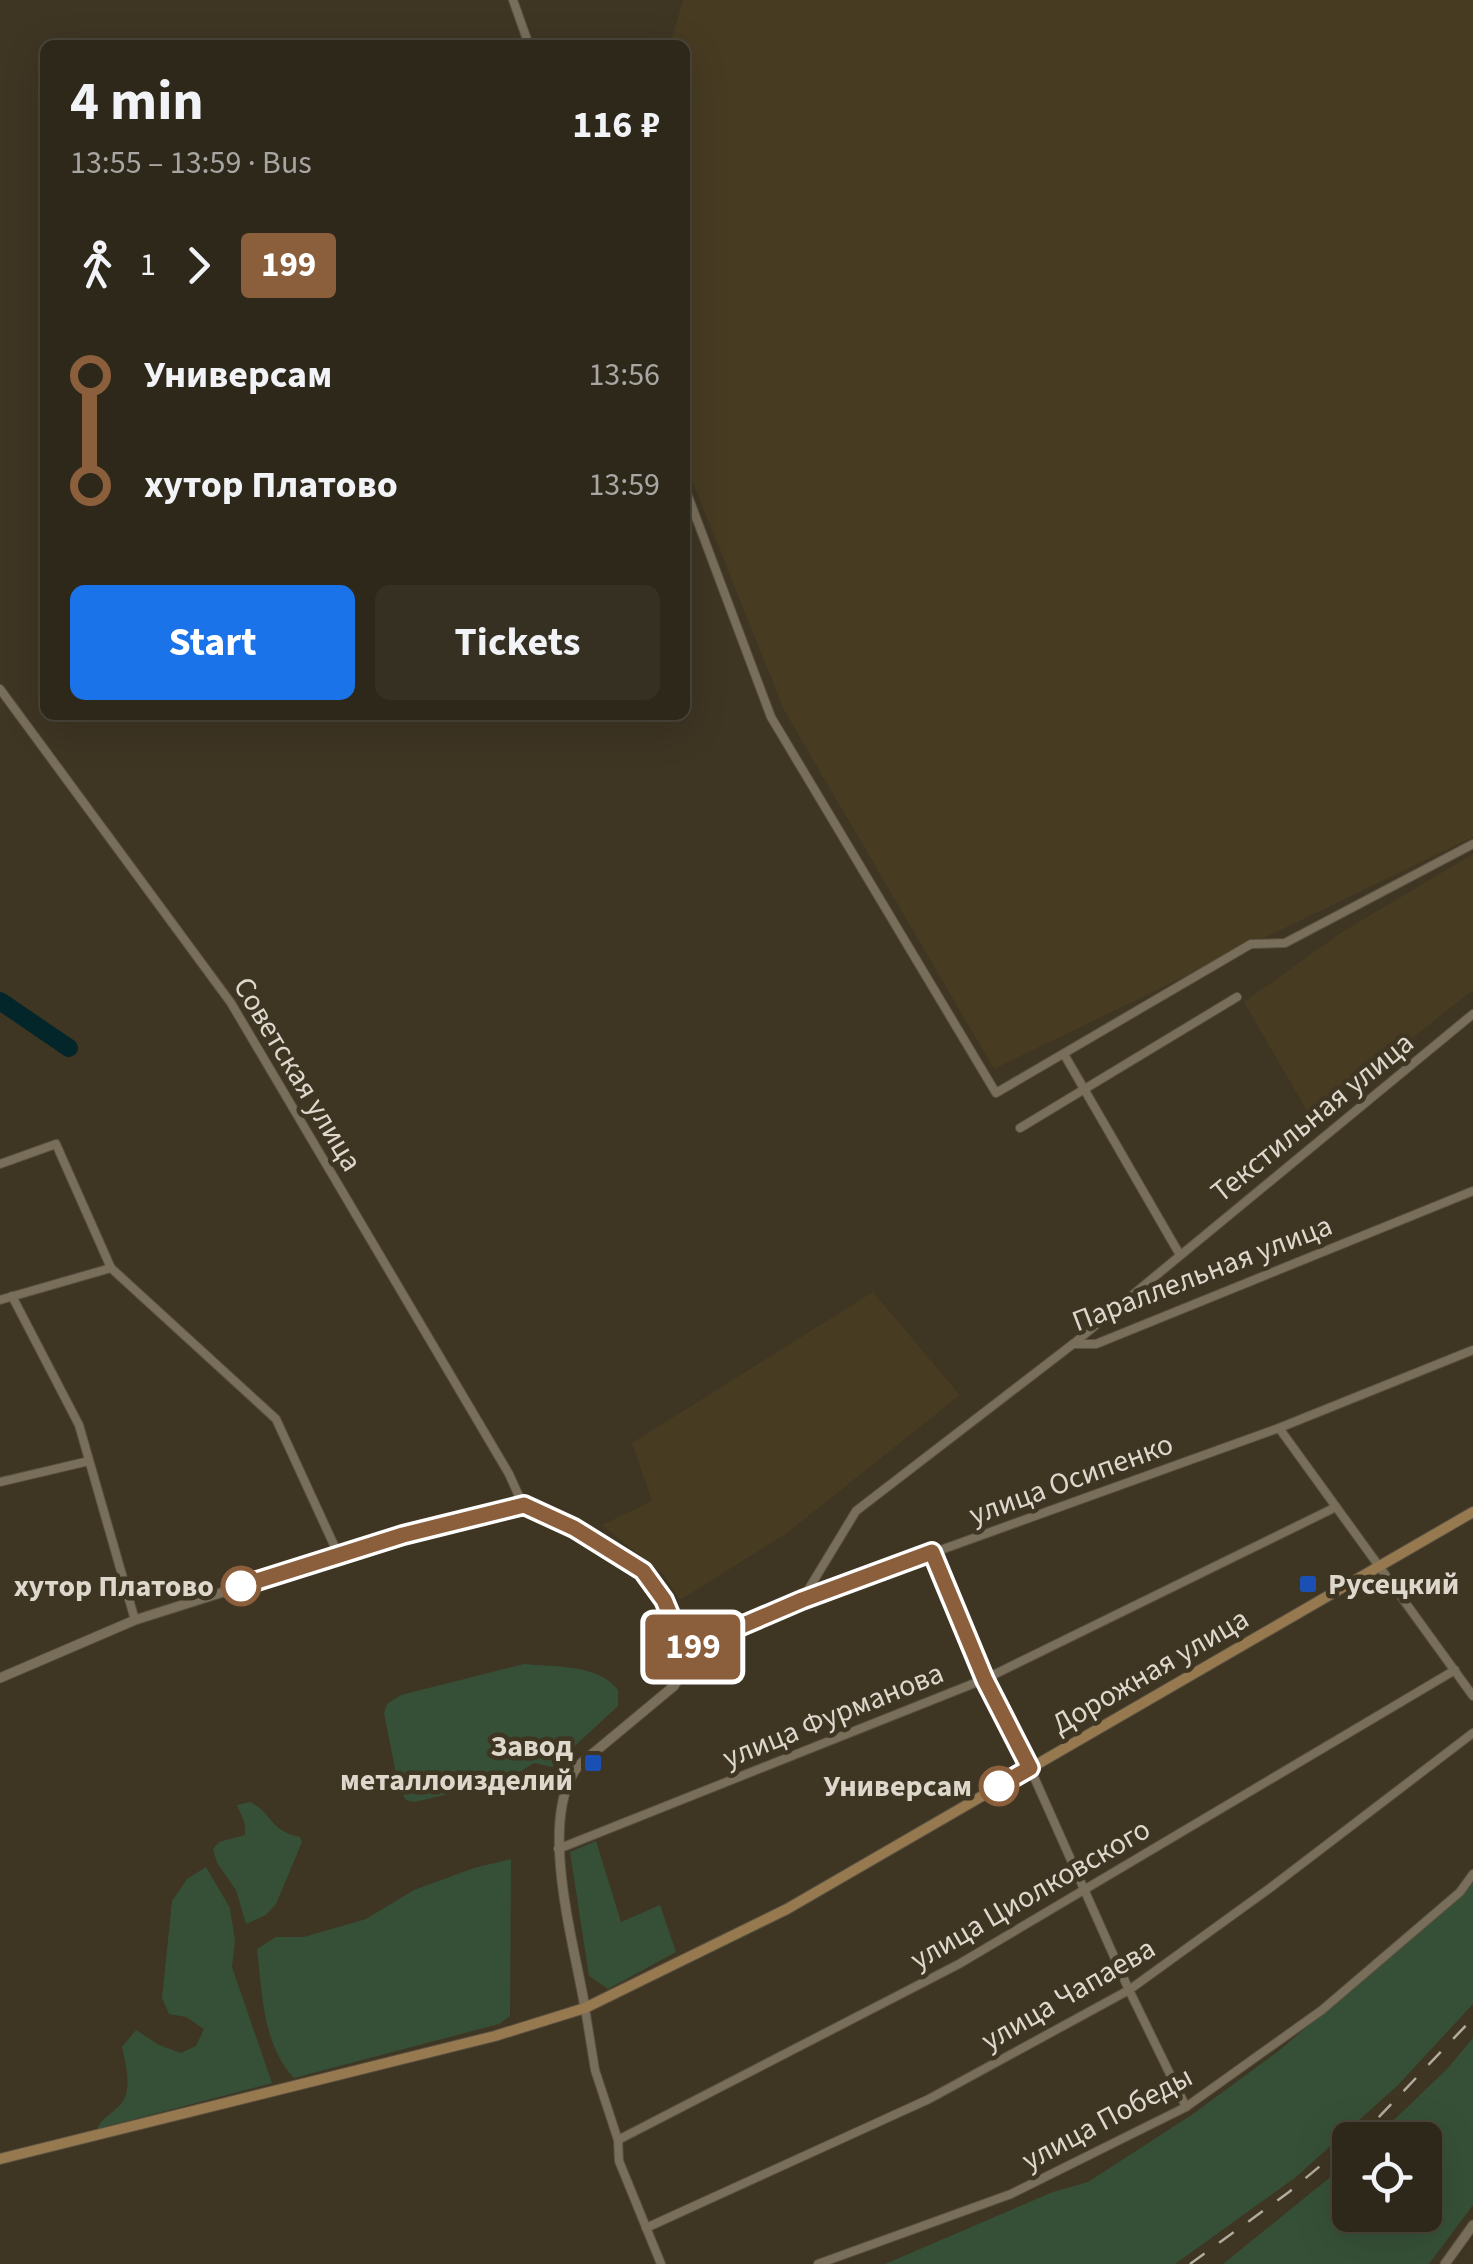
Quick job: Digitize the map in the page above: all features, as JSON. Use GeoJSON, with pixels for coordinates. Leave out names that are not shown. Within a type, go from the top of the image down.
{"type":"FeatureCollection","features":[{"type":"Feature","properties":{"kind":"main road","name":"Дорожная улица"},"geometry":{"type":"LineString","coordinates":[[0,2158],[495,2036],[586,2008],[787,1910],[1473,1512]]}},
{"type":"Feature","properties":{"kind":"street"},"geometry":{"type":"LineString","coordinates":[[513,0],[527,40]]}},
{"type":"Feature","properties":{"kind":"street"},"geometry":{"type":"LineString","coordinates":[[690,501],[771,717],[996,1094],[1251,944],[1285,942],[1473,844]]}},
{"type":"Feature","properties":{"kind":"street","name":"Советская улица"},"geometry":{"type":"LineString","coordinates":[[0,689],[232,1003],[524,1505]]}},
{"type":"Feature","properties":{"kind":"street"},"geometry":{"type":"LineString","coordinates":[[1020,1128],[1237,997]]}},
{"type":"Feature","properties":{"kind":"street","name":"Текстильная улица"},"geometry":{"type":"LineString","coordinates":[[1073,1344],[1473,1014]]}},
{"type":"Feature","properties":{"kind":"street"},"geometry":{"type":"LineString","coordinates":[[1065,1056],[1180,1254]]}},
{"type":"Feature","properties":{"kind":"street"},"geometry":{"type":"LineString","coordinates":[[0,1164],[56,1144],[111,1268],[276,1419],[339,1556]]}},
{"type":"Feature","properties":{"kind":"street","name":"Параллельная улица"},"geometry":{"type":"LineString","coordinates":[[802,1600],[856,1511],[1073,1344],[1096,1344],[1473,1192]]}},
{"type":"Feature","properties":{"kind":"street"},"geometry":{"type":"LineString","coordinates":[[0,1300],[111,1268]]}},
{"type":"Feature","properties":{"kind":"street"},"geometry":{"type":"LineString","coordinates":[[12,1296],[79,1425],[135,1620]]}},
{"type":"Feature","properties":{"kind":"street","name":"улица Осипенко"},"geometry":{"type":"LineString","coordinates":[[685,1650],[802,1600],[1279,1428],[1473,1350]]}},
{"type":"Feature","properties":{"kind":"street"},"geometry":{"type":"LineString","coordinates":[[1279,1428],[1473,1696]]}},
{"type":"Feature","properties":{"kind":"street"},"geometry":{"type":"LineString","coordinates":[[0,1482],[90,1460]]}},
{"type":"Feature","properties":{"kind":"street"},"geometry":{"type":"LineString","coordinates":[[0,1678],[135,1620],[459,1519],[524,1505],[574,1528],[643,1571],[664,1600],[685,1650],[684,1668],[674,1686],[571,1775],[560,1810],[558,1849],[595,2070],[618,2140],[619,2161],[661,2264]]}},
{"type":"Feature","properties":{"kind":"street","name":"улица Фурманова"},"geometry":{"type":"LineString","coordinates":[[558,1849],[985,1680],[1336,1507]]}},
{"type":"Feature","properties":{"kind":"street"},"geometry":{"type":"LineString","coordinates":[[932,1552],[985,1680],[1030,1768],[1186,2107]]}},
{"type":"Feature","properties":{"kind":"street","name":"улица Циолковского"},"geometry":{"type":"LineString","coordinates":[[618,2140],[942,1973],[1455,1670]]}},
{"type":"Feature","properties":{"kind":"street","name":"улица Чапаева"},"geometry":{"type":"LineString","coordinates":[[646,2228],[929,2099],[1129,1990],[1473,1733]]}},
{"type":"Feature","properties":{"kind":"street","name":"улица Победы"},"geometry":{"type":"LineString","coordinates":[[818,2264],[1011,2194],[1186,2107],[1322,2010],[1460,1892],[1473,1874]]}},
{"type":"Feature","properties":{"kind":"street"},"geometry":{"type":"LineString","coordinates":[[1445,2264],[1473,2225]]}},
{"type":"Feature","properties":{"kind":"shaded area"},"geometry":{"type":"Polygon","coordinates":[[[683,0],[1473,0],[1473,837],[994,1069],[784,710],[690,475],[690,40],[671,40],[683,0]]]}},
{"type":"Feature","properties":{"kind":"shaded area"},"geometry":{"type":"Polygon","coordinates":[[[1473,854],[1473,990],[1311,1118],[1244,1002],[1342,932],[1473,854]]]}},
{"type":"Feature","properties":{"kind":"shaded area"},"geometry":{"type":"Polygon","coordinates":[[[873,1292],[960,1395],[787,1533],[680,1600],[663,1574],[602,1525],[652,1501],[632,1443],[873,1292]]]}},
{"type":"Feature","properties":{"kind":"green space"},"geometry":{"type":"Polygon","coordinates":[[[524,1664],[575,1668],[600,1675],[618,1690],[618,1706],[552,1767],[534,1763],[505,1781],[414,1802],[406,1800],[399,1788],[384,1713],[387,1704],[401,1695],[524,1664]]]}},
{"type":"Feature","properties":{"kind":"green space"},"geometry":{"type":"Polygon","coordinates":[[[250,1802],[276,1826],[300,1837],[302,1842],[276,1904],[266,1915],[246,1924],[236,1890],[217,1863],[213,1849],[219,1842],[245,1835],[237,1805],[250,1802]]]}},
{"type":"Feature","properties":{"kind":"green space"},"geometry":{"type":"Polygon","coordinates":[[[596,1841],[621,1922],[660,1905],[676,1952],[608,1989],[589,1976],[570,1852],[596,1841]]]}},
{"type":"Feature","properties":{"kind":"green space"},"geometry":{"type":"Polygon","coordinates":[[[511,1859],[510,2016],[499,2024],[294,2078],[270,2034],[257,1949],[276,1937],[304,1937],[366,1919],[414,1890],[511,1859]]]}},
{"type":"Feature","properties":{"kind":"green space"},"geometry":{"type":"Polygon","coordinates":[[[206,1867],[230,1908],[235,1941],[232,1967],[272,2083],[97,2129],[124,2099],[127,2078],[122,2047],[136,2030],[181,2053],[196,2046],[204,2029],[186,2017],[169,2014],[162,1998],[172,1901],[187,1879],[206,1867]]]}},
{"type":"Feature","properties":{"kind":"green space"},"geometry":{"type":"Polygon","coordinates":[[[1473,1883],[1473,2004],[1398,2085],[1357,2122],[1332,2122],[1332,2145],[1296,2177],[1175,2264],[885,2264],[1053,2192],[1088,2182],[1193,2114],[1281,2049],[1473,1883]]]}},
{"type":"Feature","properties":{"kind":"green space"},"geometry":{"type":"Polygon","coordinates":[[[1473,2038],[1473,2205],[1429,2264],[1223,2264],[1332,2176],[1332,2232],[1442,2232],[1442,2122],[1392,2122],[1473,2038]]]}},
{"type":"Feature","properties":{"kind":"waterway"},"geometry":{"type":"LineString","coordinates":[[0,1001],[69,1048]]}},
{"type":"Feature","properties":{"kind":"railway"},"geometry":{"type":"LineString","coordinates":[[1373,2122],[1473,2018]]}},
{"type":"Feature","properties":{"kind":"railway"},"geometry":{"type":"LineString","coordinates":[[1190,2264],[1332,2156]]}},
{"type":"Feature","properties":{"kind":"bus line","name":"199"},"geometry":{"type":"LineString","coordinates":[[241,1586],[403,1535],[524,1505],[574,1528],[643,1571],[664,1600],[685,1650],[802,1600],[932,1552],[985,1680],[1030,1768],[999,1786]]}},
{"type":"Feature","properties":{"kind":"place","name":"Русецкий"},"geometry":{"type":"Point","coordinates":[1308,1584]}},
{"type":"Feature","properties":{"kind":"place","name":"хутор Платово"},"geometry":{"type":"Point","coordinates":[241,1586]}},
{"type":"Feature","properties":{"kind":"place","name":"Завод металлоизделий"},"geometry":{"type":"Point","coordinates":[593,1763]}},
{"type":"Feature","properties":{"kind":"place","name":"Универсам"},"geometry":{"type":"Point","coordinates":[999,1786]}}]}
